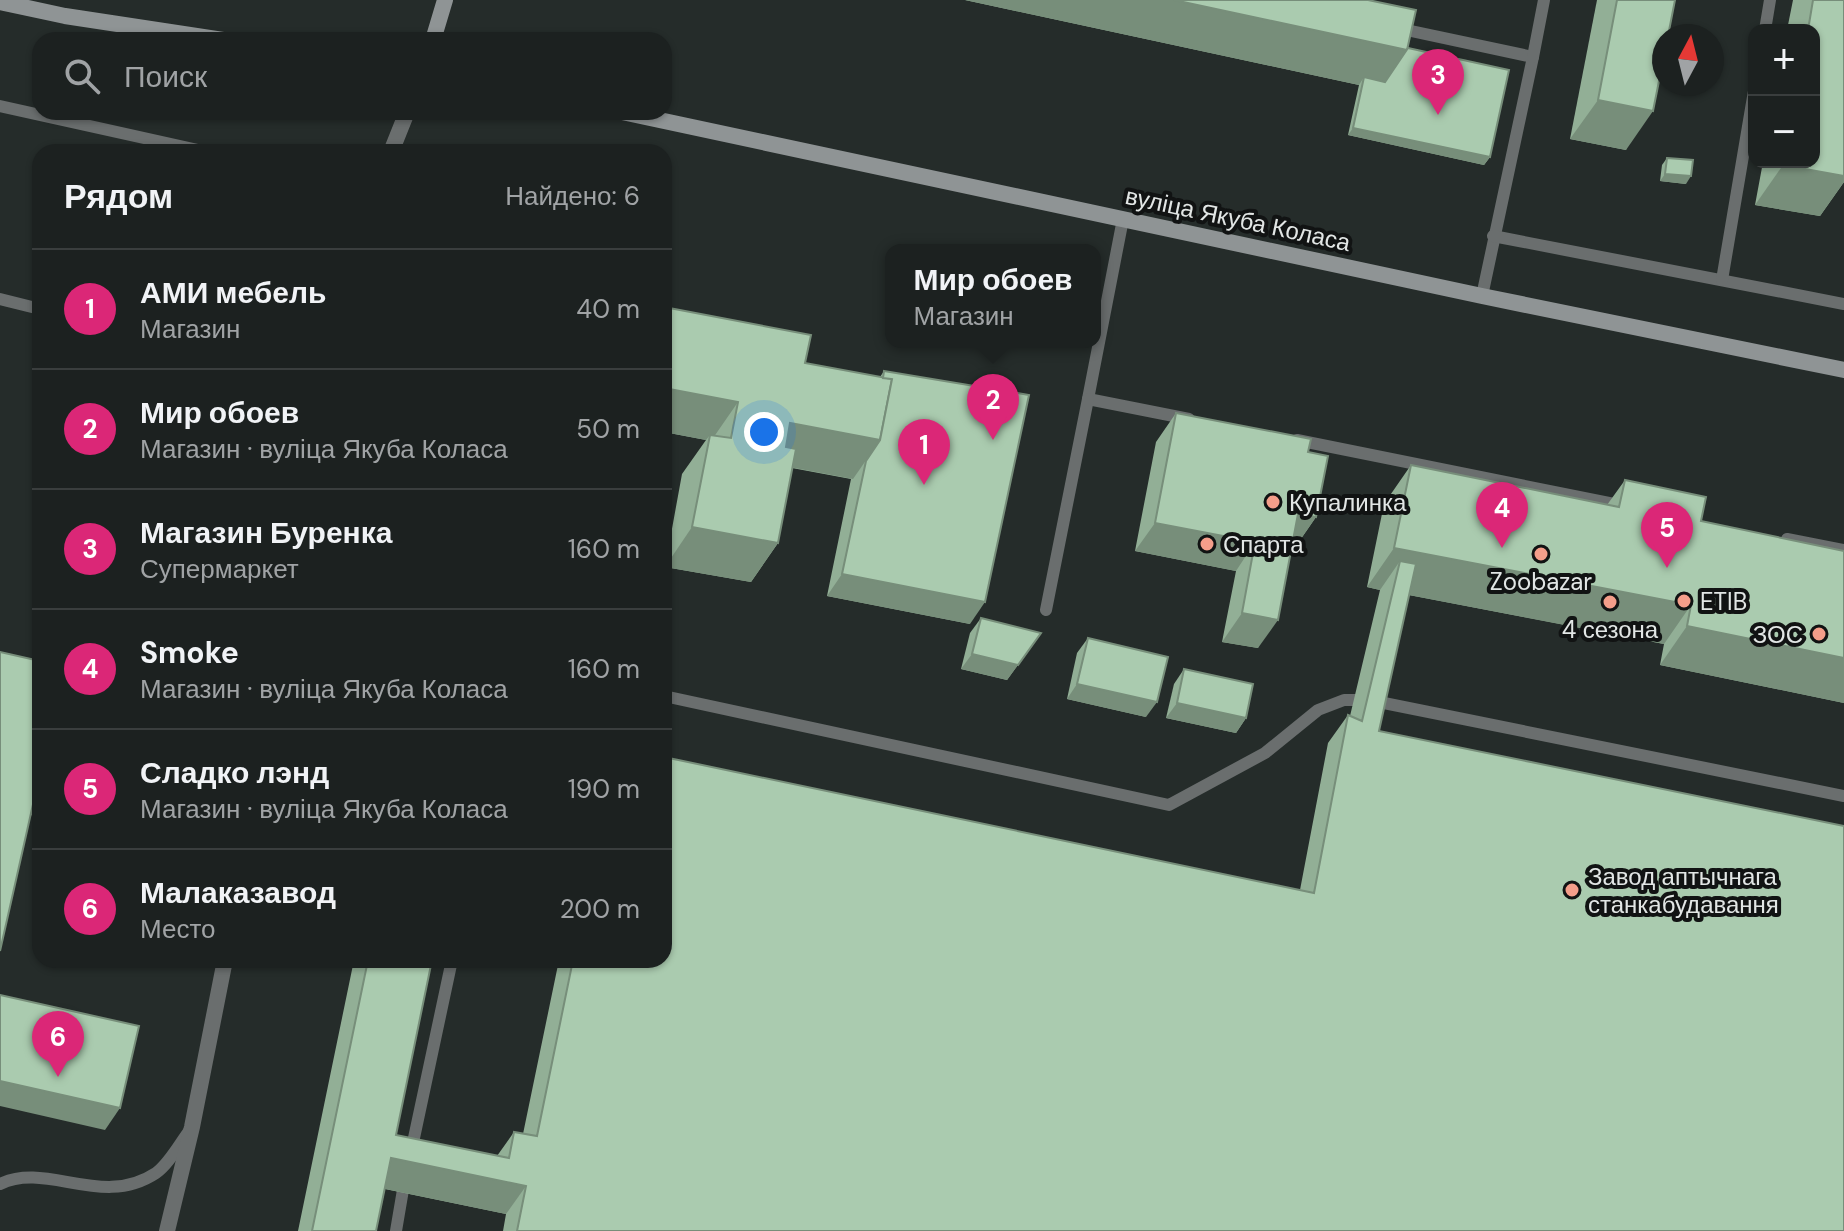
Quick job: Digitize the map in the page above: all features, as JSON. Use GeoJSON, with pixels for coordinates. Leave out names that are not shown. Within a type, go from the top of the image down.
{"type":"FeatureCollection","features":[{"type":"Feature","properties":{"kind":"main road"},"geometry":{"type":"LineString","coordinates":[[435,32],[445,0]]}},
{"type":"Feature","properties":{"kind":"main road"},"geometry":{"type":"LineString","coordinates":[[0,2],[65,16],[170,32]]}},
{"type":"Feature","properties":{"kind":"main road","name":"вуліца Якуба Коласа"},"geometry":{"type":"LineString","coordinates":[[659,120],[1844,370]]}},
{"type":"Feature","properties":{"kind":"street"},"geometry":{"type":"LineString","coordinates":[[394,144],[404,120]]}},
{"type":"Feature","properties":{"kind":"street"},"geometry":{"type":"LineString","coordinates":[[167,1231],[192,1127],[223,968]]}},
{"type":"Feature","properties":{"kind":"lane"},"geometry":{"type":"LineString","coordinates":[[1482,296],[1544,0]]}},
{"type":"Feature","properties":{"kind":"lane"},"geometry":{"type":"LineString","coordinates":[[1766,24],[1770,0]]}},
{"type":"Feature","properties":{"kind":"lane"},"geometry":{"type":"LineString","coordinates":[[1377,24],[1533,57]]}},
{"type":"Feature","properties":{"kind":"lane"},"geometry":{"type":"LineString","coordinates":[[1722,280],[1753,96]]}},
{"type":"Feature","properties":{"kind":"lane"},"geometry":{"type":"LineString","coordinates":[[0,106],[32,113]]}},
{"type":"Feature","properties":{"kind":"lane"},"geometry":{"type":"LineString","coordinates":[[63,120],[171,144]]}},
{"type":"Feature","properties":{"kind":"lane"},"geometry":{"type":"LineString","coordinates":[[1101,332],[1123,219]]}},
{"type":"Feature","properties":{"kind":"lane"},"geometry":{"type":"LineString","coordinates":[[1493,236],[1844,304]]}},
{"type":"Feature","properties":{"kind":"lane"},"geometry":{"type":"LineString","coordinates":[[0,299],[32,307]]}},
{"type":"Feature","properties":{"kind":"lane"},"geometry":{"type":"LineString","coordinates":[[1046,610],[1098,348]]}},
{"type":"Feature","properties":{"kind":"lane"},"geometry":{"type":"LineString","coordinates":[[1088,399],[1196,420]]}},
{"type":"Feature","properties":{"kind":"lane"},"geometry":{"type":"LineString","coordinates":[[1288,439],[1643,510]]}},
{"type":"Feature","properties":{"kind":"lane"},"geometry":{"type":"LineString","coordinates":[[1767,535],[1844,550]]}},
{"type":"Feature","properties":{"kind":"lane"},"geometry":{"type":"LineString","coordinates":[[672,698],[1169,805],[1265,753],[1318,710],[1344,700],[1369,700],[1844,796]]}},
{"type":"Feature","properties":{"kind":"lane"},"geometry":{"type":"LineString","coordinates":[[396,1231],[450,968]]}},
{"type":"Feature","properties":{"kind":"lane"},"geometry":{"type":"LineString","coordinates":[[0,1184],[42,1179],[126,1188],[158,1172],[192,1127]]}},
{"type":"Feature","properties":{"kind":"building"},"geometry":{"type":"Polygon","coordinates":[[[1174,0],[1368,0],[1416,10],[1407,50],[1174,0]]]}},
{"type":"Feature","properties":{"kind":"building"},"geometry":{"type":"Polygon","coordinates":[[[1617,0],[1675,0],[1670,24],[1652,24],[1652,96],[1656,96],[1653,111],[1598,100],[1617,0]]]}},
{"type":"Feature","properties":{"kind":"building"},"geometry":{"type":"Polygon","coordinates":[[[1813,0],[1844,0],[1844,176],[1800,168],[1820,168],[1820,24],[1809,24],[1813,0]]]}},
{"type":"Feature","properties":{"kind":"building"},"geometry":{"type":"Polygon","coordinates":[[[1408,48],[1509,70],[1490,157],[1353,128],[1364,77],[1385,82],[1408,48]]]}},
{"type":"Feature","properties":{"kind":"building"},"geometry":{"type":"Polygon","coordinates":[[[1667,158],[1693,160],[1691,176],[1665,174],[1667,158]]]}},
{"type":"Feature","properties":{"kind":"building"},"geometry":{"type":"Polygon","coordinates":[[[672,309],[811,335],[805,363],[892,379],[880,440],[790,423],[786,447],[796,449],[778,543],[692,527],[710,435],[731,438],[738,402],[672,390],[672,309]]]}},
{"type":"Feature","properties":{"kind":"building"},"geometry":{"type":"Polygon","coordinates":[[[884,371],[1029,395],[985,602],[842,574],[866,461],[880,440],[892,379],[883,378],[884,371]]]}},
{"type":"Feature","properties":{"kind":"building","name":"Спарта"},"geometry":{"type":"Polygon","coordinates":[[[1176,413],[1311,439],[1308,452],[1328,456],[1316,517],[1298,514],[1278,620],[1242,613],[1255,542],[1155,523],[1176,413]]]}},
{"type":"Feature","properties":{"kind":"building"},"geometry":{"type":"Polygon","coordinates":[[[1411,465],[1619,507],[1625,480],[1706,497],[1701,521],[1844,551],[1844,658],[1687,626],[1691,605],[1394,548],[1411,465]]]}},
{"type":"Feature","properties":{"kind":"building","name":"Завод аптычнага станкабудавання"},"geometry":{"type":"Polygon","coordinates":[[[1400,561],[1416,564],[1379,731],[1844,826],[1844,1231],[517,1231],[526,1186],[391,1158],[376,1231],[312,1231],[366,968],[430,968],[396,1135],[509,1158],[514,1132],[537,1136],[571,968],[672,968],[672,759],[1314,893],[1348,715],[1362,721],[1400,561]]]}},
{"type":"Feature","properties":{"kind":"building"},"geometry":{"type":"Polygon","coordinates":[[[981,618],[1041,633],[1018,665],[972,654],[981,618]]]}},
{"type":"Feature","properties":{"kind":"building"},"geometry":{"type":"Polygon","coordinates":[[[1088,638],[1168,657],[1157,702],[1077,684],[1088,638]]]}},
{"type":"Feature","properties":{"kind":"building"},"geometry":{"type":"Polygon","coordinates":[[[0,652],[32,659],[32,809],[0,951],[0,652]]]}},
{"type":"Feature","properties":{"kind":"building"},"geometry":{"type":"Polygon","coordinates":[[[1184,669],[1253,684],[1246,718],[1177,703],[1184,669]]]}},
{"type":"Feature","properties":{"kind":"building"},"geometry":{"type":"Polygon","coordinates":[[[0,995],[139,1026],[120,1108],[0,1081],[0,995]]]}},
{"type":"Feature","properties":{"kind":"place","name":"Магазин Буренка"},"geometry":{"type":"Point","coordinates":[1438,115]}},
{"type":"Feature","properties":{"kind":"place","name":"Мир обоев"},"geometry":{"type":"Point","coordinates":[993,440]}},
{"type":"Feature","properties":{"kind":"place","name":"АМИ мебель"},"geometry":{"type":"Point","coordinates":[924,485]}},
{"type":"Feature","properties":{"kind":"place","name":"Купалинка"},"geometry":{"type":"Point","coordinates":[1273,502]}},
{"type":"Feature","properties":{"kind":"place","name":"Спарта"},"geometry":{"type":"Point","coordinates":[1207,544]}},
{"type":"Feature","properties":{"kind":"place","name":"Smoke"},"geometry":{"type":"Point","coordinates":[1502,548]}},
{"type":"Feature","properties":{"kind":"place","name":"Zoobazar"},"geometry":{"type":"Point","coordinates":[1541,554]}},
{"type":"Feature","properties":{"kind":"place","name":"Сладко лэнд"},"geometry":{"type":"Point","coordinates":[1667,568]}},
{"type":"Feature","properties":{"kind":"place","name":"ETIB"},"geometry":{"type":"Point","coordinates":[1684,601]}},
{"type":"Feature","properties":{"kind":"place","name":"4 сезона"},"geometry":{"type":"Point","coordinates":[1610,602]}},
{"type":"Feature","properties":{"kind":"place","name":"ЗОС"},"geometry":{"type":"Point","coordinates":[1819,634]}},
{"type":"Feature","properties":{"kind":"place","name":"Завод аптычнага станкабудавання"},"geometry":{"type":"Point","coordinates":[1572,890]}},
{"type":"Feature","properties":{"kind":"place","name":"Малаказавод"},"geometry":{"type":"Point","coordinates":[58,1077]}}]}
